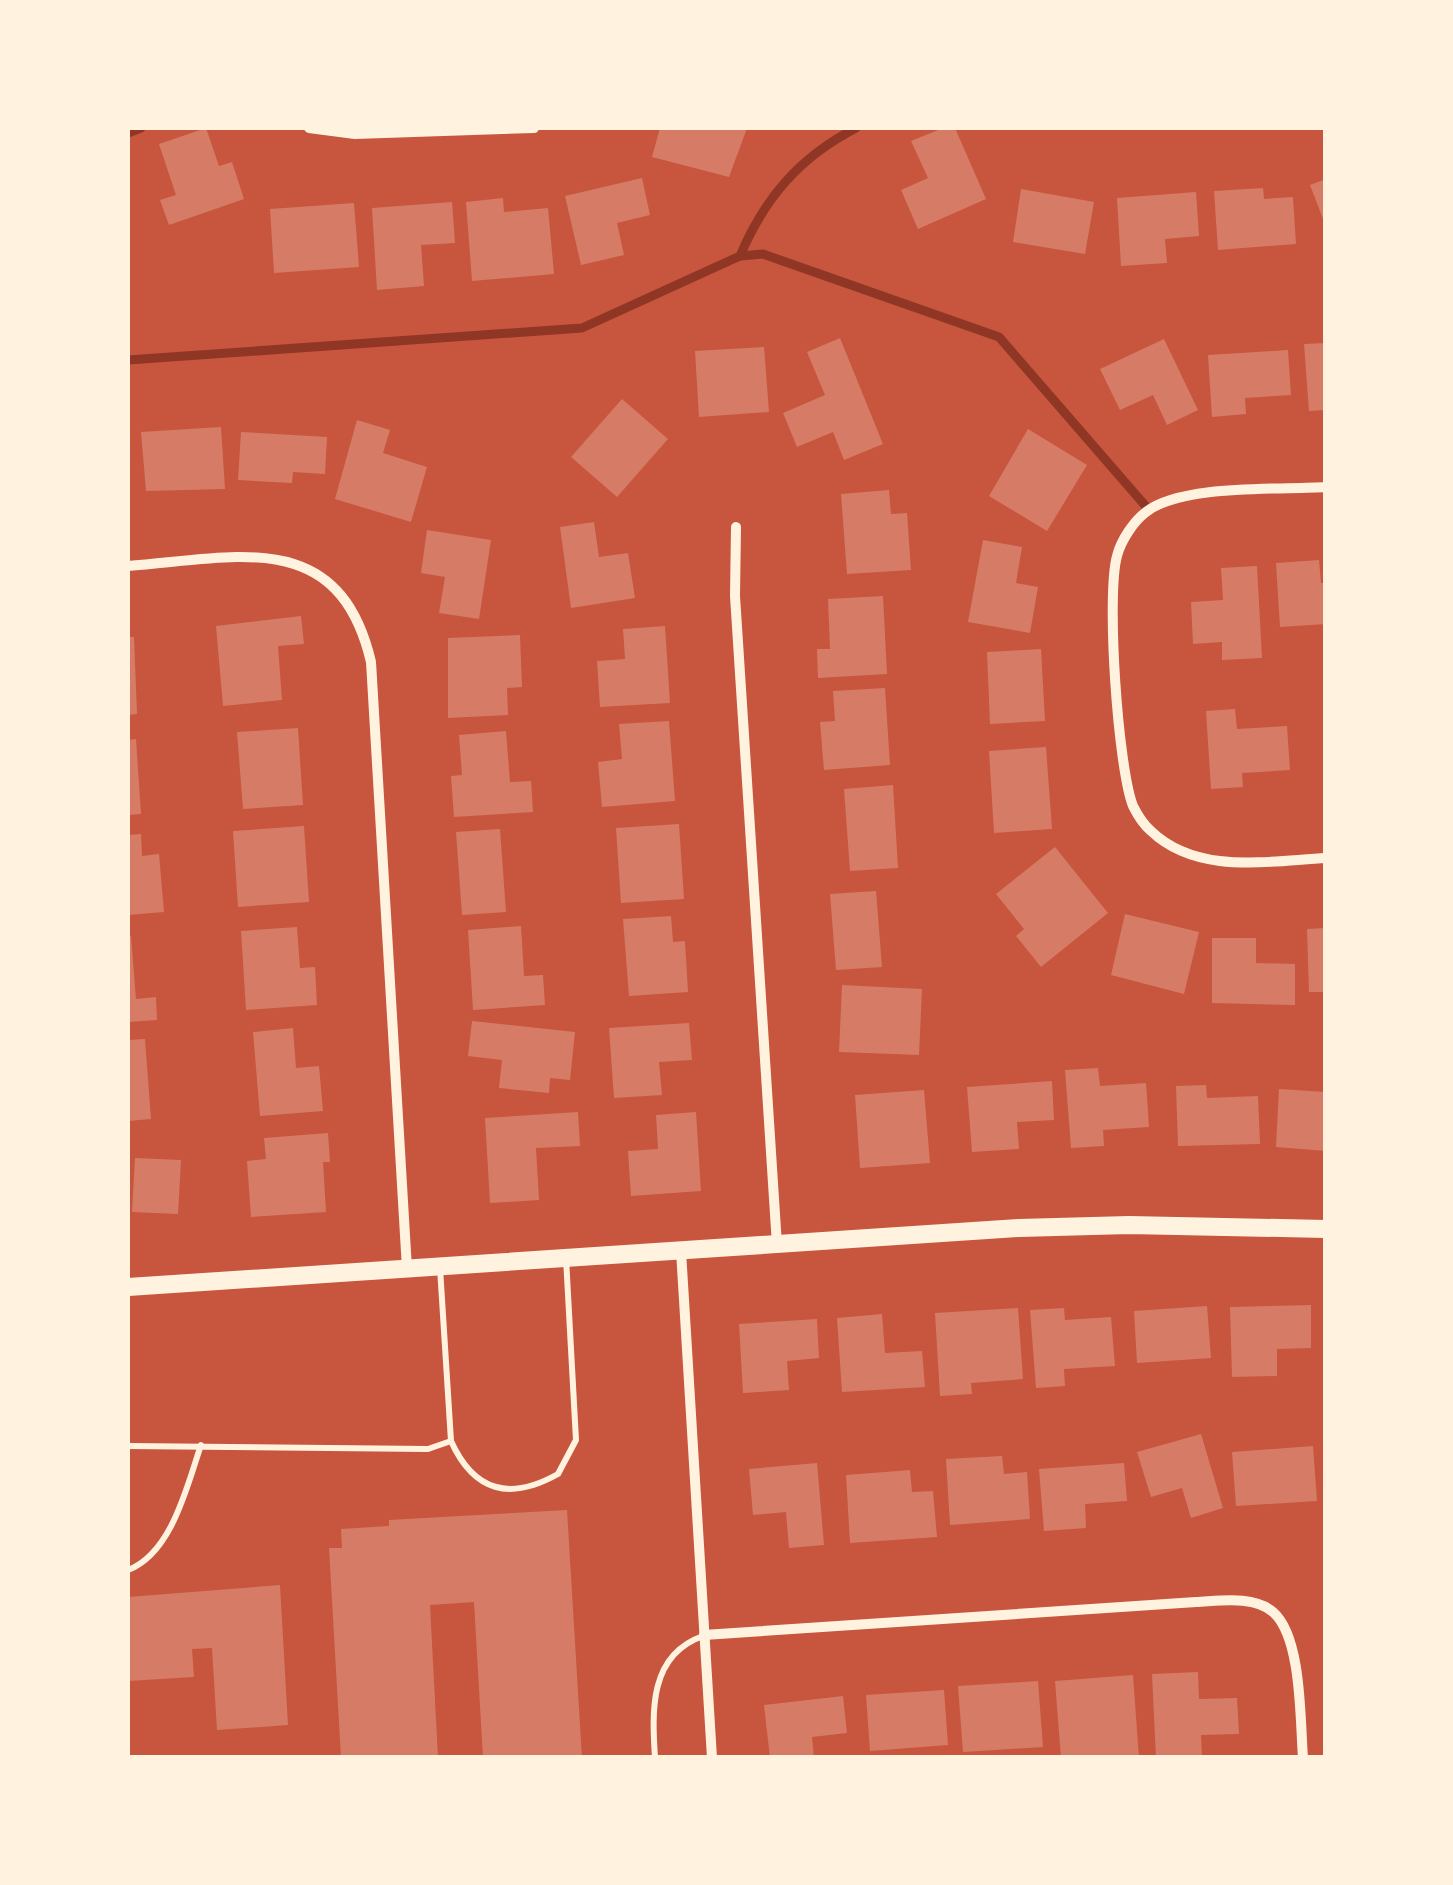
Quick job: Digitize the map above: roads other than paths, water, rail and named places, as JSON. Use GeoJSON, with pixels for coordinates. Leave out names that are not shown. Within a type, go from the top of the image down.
{"type":"FeatureCollection","features":[{"type":"Feature","properties":{"kind":"street"},"geometry":{"type":"LineString","coordinates":[[309,128],[355,134],[534,128]]}},
{"type":"Feature","properties":{"kind":"street"},"geometry":{"type":"LineString","coordinates":[[1326,486],[1184,496],[1160,503],[1143,514],[1117,554],[1114,581],[1126,774],[1134,807],[1148,829],[1199,860],[1326,858]]}},
{"type":"Feature","properties":{"kind":"street"},"geometry":{"type":"LineString","coordinates":[[736,527],[736,596],[777,1244]]}},
{"type":"Feature","properties":{"kind":"street"},"geometry":{"type":"LineString","coordinates":[[128,566],[257,556],[298,565],[336,584],[365,635],[371,662],[407,1269]]}},
{"type":"Feature","properties":{"kind":"street"},"geometry":{"type":"LineString","coordinates":[[128,1288],[1110,1225],[1326,1229]]}},
{"type":"Feature","properties":{"kind":"street"},"geometry":{"type":"LineString","coordinates":[[681,1251],[712,1758]]}},
{"type":"Feature","properties":{"kind":"street"},"geometry":{"type":"LineString","coordinates":[[704,1635],[1196,1602],[1254,1603],[1273,1612],[1292,1640],[1304,1758]]}},
{"type":"Feature","properties":{"kind":"lane"},"geometry":{"type":"LineString","coordinates":[[440,1267],[451,1442],[462,1466],[476,1480],[496,1488],[543,1482],[558,1474],[576,1440],[566,1258]]}},
{"type":"Feature","properties":{"kind":"lane"},"geometry":{"type":"LineString","coordinates":[[128,1446],[428,1449],[451,1442]]}},
{"type":"Feature","properties":{"kind":"lane"},"geometry":{"type":"LineString","coordinates":[[128,1570],[140,1566],[160,1542],[181,1504],[201,1445]]}},
{"type":"Feature","properties":{"kind":"lane"},"geometry":{"type":"LineString","coordinates":[[655,1758],[652,1698],[681,1649],[704,1635]]}},
{"type":"Feature","properties":{"kind":"waterway"},"geometry":{"type":"LineString","coordinates":[[128,133],[141,128]]}},
{"type":"Feature","properties":{"kind":"waterway"},"geometry":{"type":"LineString","coordinates":[[740,256],[761,215],[786,181],[818,152],[856,128]]}},
{"type":"Feature","properties":{"kind":"waterway"},"geometry":{"type":"LineString","coordinates":[[128,360],[582,328],[740,256],[763,254],[999,337],[1149,510]]}}]}
